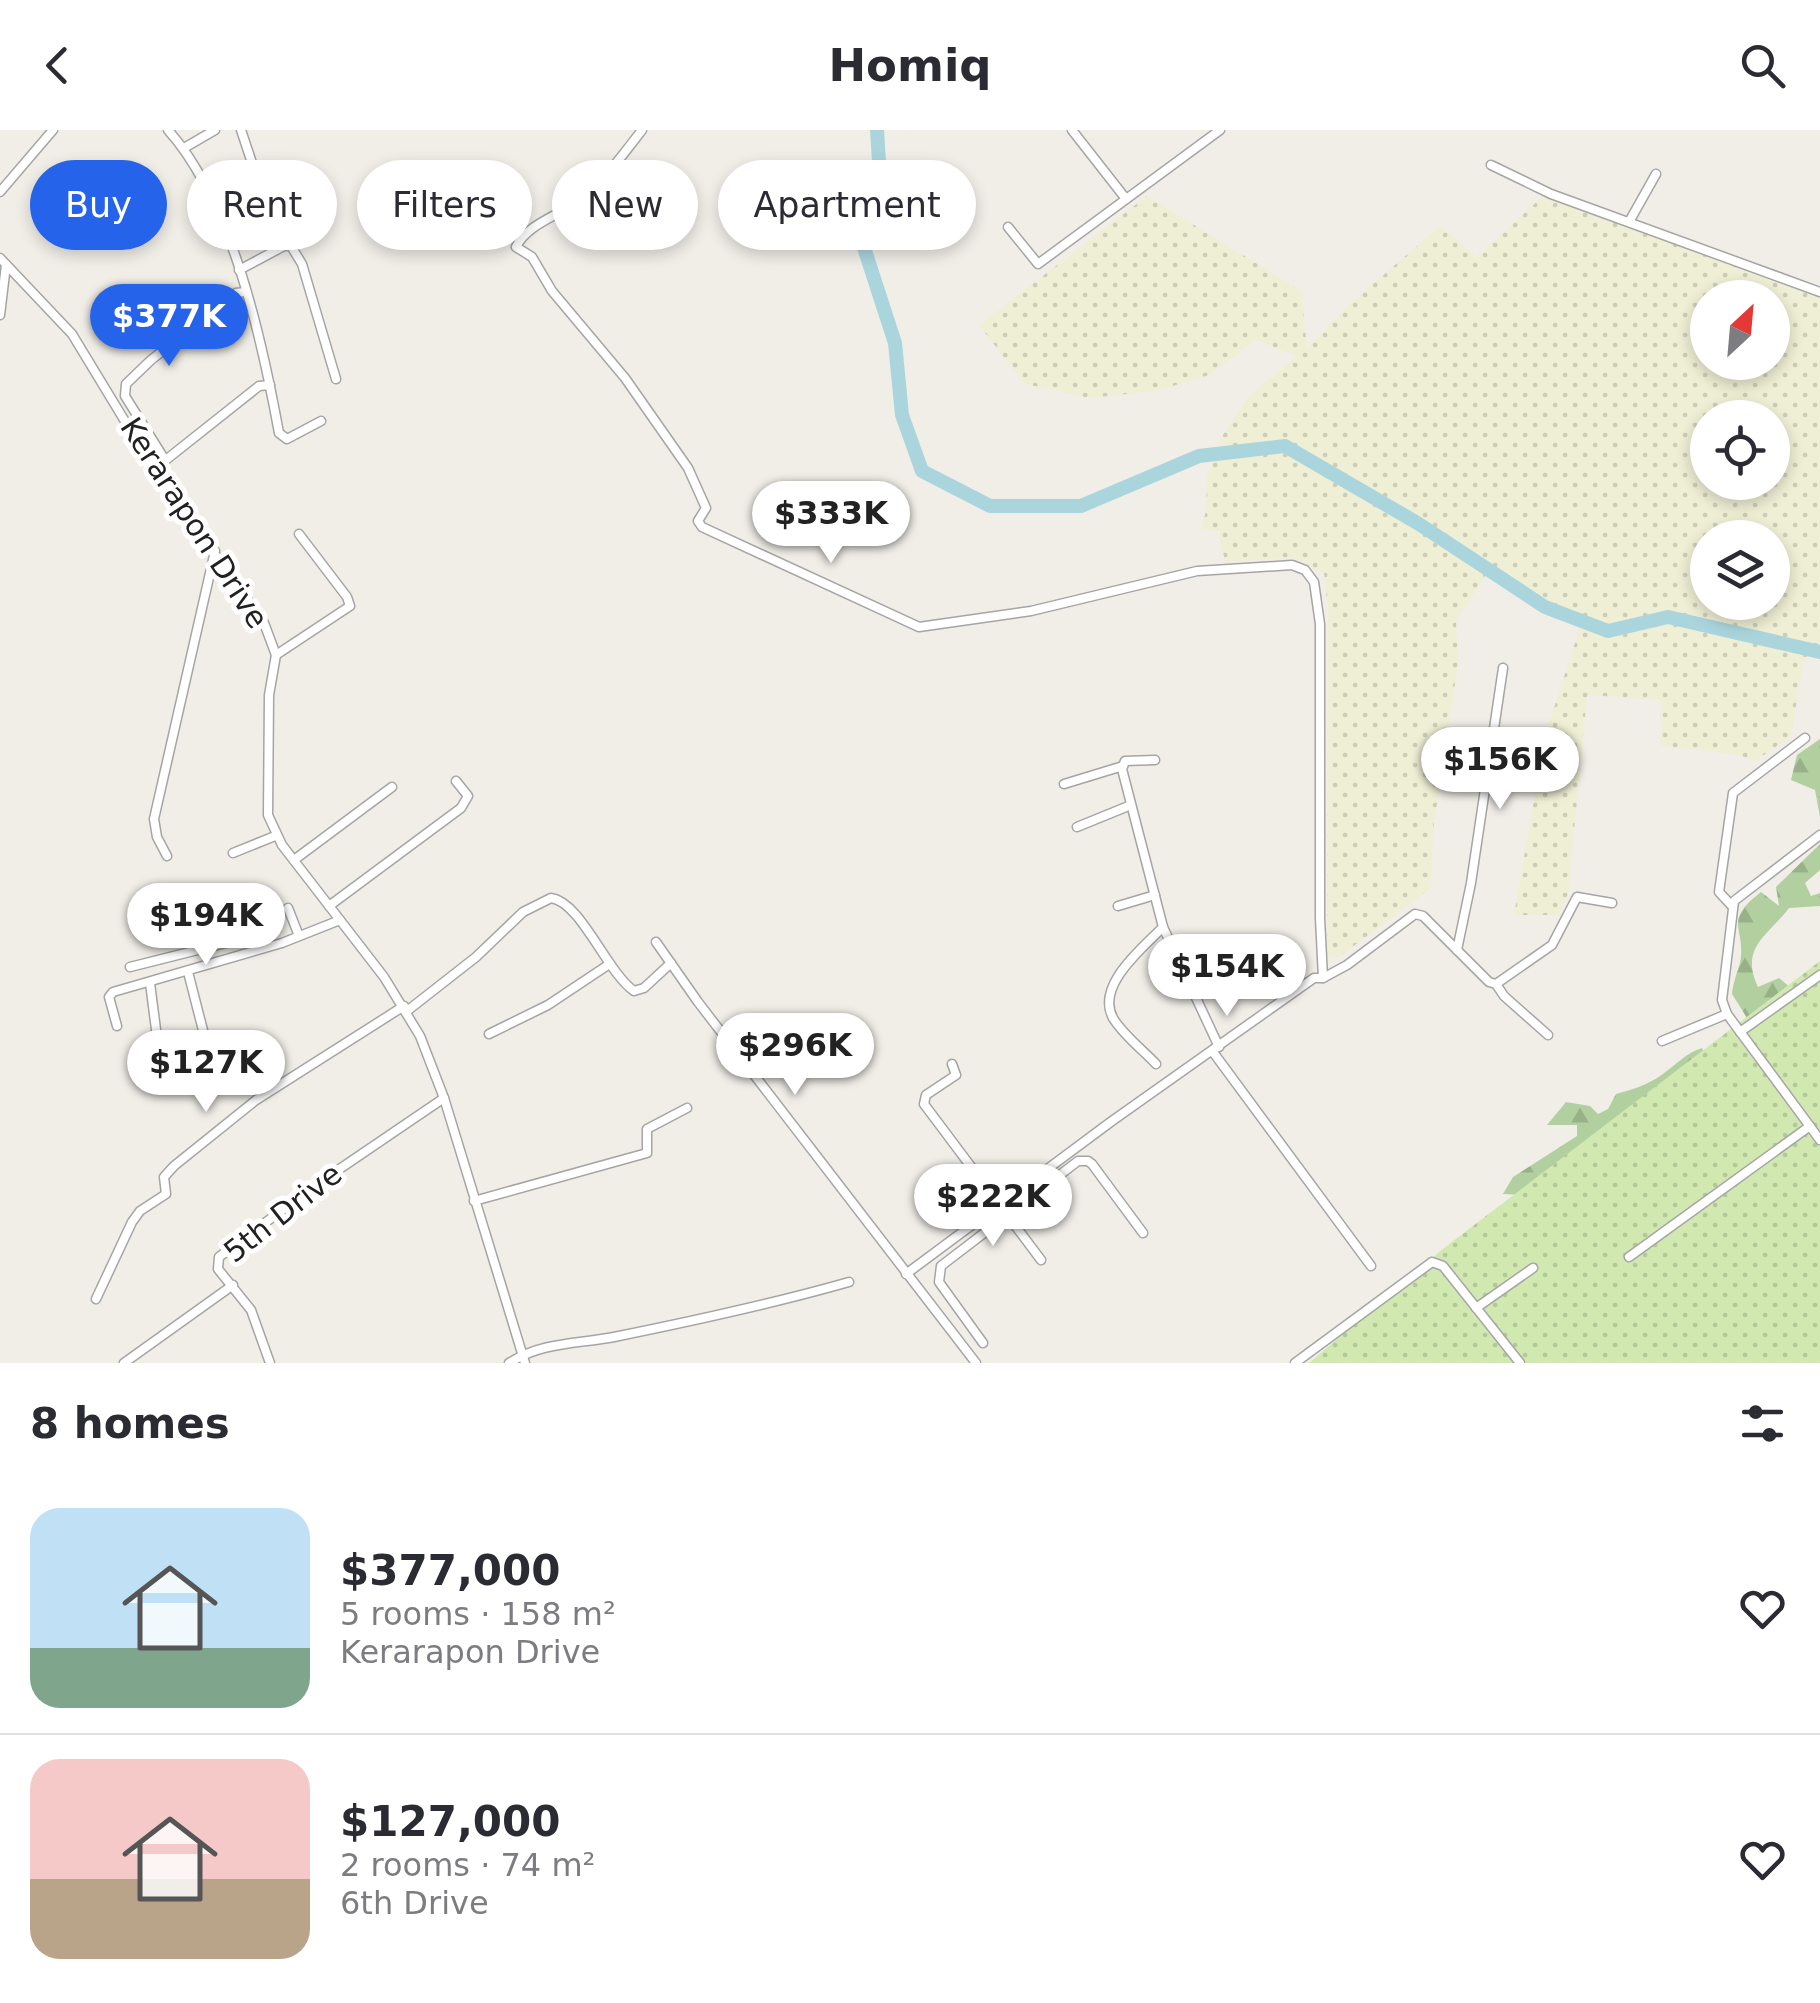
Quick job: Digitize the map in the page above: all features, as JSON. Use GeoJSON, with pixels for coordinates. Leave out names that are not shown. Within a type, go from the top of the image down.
{"type":"FeatureCollection","features":[{"type":"Feature","properties":{"kind":"street"},"geometry":{"type":"LineString","coordinates":[[0,192],[54,130]]}},
{"type":"Feature","properties":{"kind":"street"},"geometry":{"type":"LineString","coordinates":[[168,130],[205,183],[239,270],[281,436],[287,439],[321,421]]}},
{"type":"Feature","properties":{"kind":"street"},"geometry":{"type":"LineString","coordinates":[[184,148],[215,130]]}},
{"type":"Feature","properties":{"kind":"street"},"geometry":{"type":"LineString","coordinates":[[241,130],[251,160]]}},
{"type":"Feature","properties":{"kind":"street"},"geometry":{"type":"LineString","coordinates":[[642,130],[585,196],[551,216],[519,240],[516,247],[532,257],[552,291],[626,378],[688,468],[706,508],[699,525],[918,627],[1031,611],[1196,570],[1298,566],[1311,577],[1316,590],[1321,649],[1323,978]]}},
{"type":"Feature","properties":{"kind":"street"},"geometry":{"type":"LineString","coordinates":[[1072,130],[1126,199]]}},
{"type":"Feature","properties":{"kind":"street"},"geometry":{"type":"LineString","coordinates":[[1008,227],[1038,264],[1220,130]]}},
{"type":"Feature","properties":{"kind":"street"},"geometry":{"type":"LineString","coordinates":[[1491,166],[1551,194],[1820,292]]}},
{"type":"Feature","properties":{"kind":"street"},"geometry":{"type":"LineString","coordinates":[[1629,222],[1656,174]]}},
{"type":"Feature","properties":{"kind":"street"},"geometry":{"type":"LineString","coordinates":[[239,270],[284,246],[292,246],[302,264],[336,379]]}},
{"type":"Feature","properties":{"kind":"street"},"geometry":{"type":"LineString","coordinates":[[0,315],[3,262]]}},
{"type":"Feature","properties":{"kind":"street","name":"Kerarapon Drive"},"geometry":{"type":"LineString","coordinates":[[3,262],[72,334],[154,469],[258,612],[276,655],[269,695],[268,814],[276,836],[406,1009],[420,1036],[444,1098],[524,1359]]}},
{"type":"Feature","properties":{"kind":"street"},"geometry":{"type":"LineString","coordinates":[[165,460],[125,396],[126,384],[236,293],[246,292]]}},
{"type":"Feature","properties":{"kind":"street"},"geometry":{"type":"LineString","coordinates":[[154,469],[259,386],[270,385]]}},
{"type":"Feature","properties":{"kind":"street"},"geometry":{"type":"LineString","coordinates":[[276,655],[350,606],[299,534]]}},
{"type":"Feature","properties":{"kind":"street"},"geometry":{"type":"LineString","coordinates":[[167,856],[157,837],[154,819],[215,550]]}},
{"type":"Feature","properties":{"kind":"street"},"geometry":{"type":"LineString","coordinates":[[1457,950],[1503,668]]}},
{"type":"Feature","properties":{"kind":"street"},"geometry":{"type":"LineString","coordinates":[[1732,906],[1722,899],[1719,888],[1732,793],[1805,738]]}},
{"type":"Feature","properties":{"kind":"street"},"geometry":{"type":"LineString","coordinates":[[1155,760],[1124,761],[1122,766],[1163,927],[1216,1050],[1371,1266]]}},
{"type":"Feature","properties":{"kind":"street"},"geometry":{"type":"LineString","coordinates":[[1064,784],[1122,766]]}},
{"type":"Feature","properties":{"kind":"street"},"geometry":{"type":"LineString","coordinates":[[330,906],[461,808],[468,796],[456,781]]}},
{"type":"Feature","properties":{"kind":"street"},"geometry":{"type":"LineString","coordinates":[[294,860],[392,787]]}},
{"type":"Feature","properties":{"kind":"street"},"geometry":{"type":"LineString","coordinates":[[1077,827],[1132,805]]}},
{"type":"Feature","properties":{"kind":"street"},"geometry":{"type":"LineString","coordinates":[[1820,835],[1734,900],[1722,1000],[1727,1014],[1820,1140]]}},
{"type":"Feature","properties":{"kind":"street"},"geometry":{"type":"LineString","coordinates":[[233,854],[276,836]]}},
{"type":"Feature","properties":{"kind":"street"},"geometry":{"type":"LineString","coordinates":[[1118,906],[1156,895]]}},
{"type":"Feature","properties":{"kind":"street"},"geometry":{"type":"LineString","coordinates":[[1496,984],[1552,945],[1577,897],[1612,903]]}},
{"type":"Feature","properties":{"kind":"street"},"geometry":{"type":"LineString","coordinates":[[96,1299],[132,1222],[166,1194],[163,1180],[174,1166],[256,1100],[406,1009],[476,957],[523,912],[550,898],[565,904],[608,966],[630,989],[638,991],[671,963]]}},
{"type":"Feature","properties":{"kind":"street"},"geometry":{"type":"LineString","coordinates":[[288,908],[299,936]]}},
{"type":"Feature","properties":{"kind":"street"},"geometry":{"type":"LineString","coordinates":[[906,1274],[1112,1120],[1314,978],[1323,978],[1347,965],[1415,914],[1423,916],[1548,1035]]}},
{"type":"Feature","properties":{"kind":"street"},"geometry":{"type":"LineString","coordinates":[[117,1026],[110,994],[340,920]]}},
{"type":"Feature","properties":{"kind":"street"},"geometry":{"type":"LineString","coordinates":[[1156,1064],[1115,1021],[1110,998],[1120,974],[1163,927]]}},
{"type":"Feature","properties":{"kind":"street"},"geometry":{"type":"LineString","coordinates":[[130,967],[274,932]]}},
{"type":"Feature","properties":{"kind":"street"},"geometry":{"type":"LineString","coordinates":[[656,942],[976,1363]]}},
{"type":"Feature","properties":{"kind":"street"},"geometry":{"type":"LineString","coordinates":[[218,946],[225,960]]}},
{"type":"Feature","properties":{"kind":"street"},"geometry":{"type":"LineString","coordinates":[[488,1034],[548,1005],[608,966]]}},
{"type":"Feature","properties":{"kind":"street"},"geometry":{"type":"LineString","coordinates":[[188,972],[206,1042]]}},
{"type":"Feature","properties":{"kind":"street"},"geometry":{"type":"LineString","coordinates":[[1740,1032],[1820,976]]}},
{"type":"Feature","properties":{"kind":"street"},"geometry":{"type":"LineString","coordinates":[[150,983],[158,1046]]}},
{"type":"Feature","properties":{"kind":"street"},"geometry":{"type":"LineString","coordinates":[[1662,1042],[1727,1014]]}},
{"type":"Feature","properties":{"kind":"street"},"geometry":{"type":"LineString","coordinates":[[952,1064],[956,1075],[926,1095],[924,1104],[1042,1260]]}},
{"type":"Feature","properties":{"kind":"street","name":"5th Drive"},"geometry":{"type":"LineString","coordinates":[[270,1363],[256,1318],[217,1266],[222,1254],[444,1098]]}},
{"type":"Feature","properties":{"kind":"street"},"geometry":{"type":"LineString","coordinates":[[474,1202],[647,1153],[647,1129],[687,1108]]}},
{"type":"Feature","properties":{"kind":"street"},"geometry":{"type":"LineString","coordinates":[[1630,1257],[1810,1126]]}},
{"type":"Feature","properties":{"kind":"street"},"geometry":{"type":"LineString","coordinates":[[983,1343],[942,1287],[938,1272],[948,1258],[1083,1160],[1092,1164],[1143,1233]]}},
{"type":"Feature","properties":{"kind":"street"},"geometry":{"type":"LineString","coordinates":[[1295,1363],[1429,1263],[1443,1266],[1520,1363]]}},
{"type":"Feature","properties":{"kind":"street"},"geometry":{"type":"LineString","coordinates":[[1476,1308],[1533,1268]]}},
{"type":"Feature","properties":{"kind":"street"},"geometry":{"type":"LineString","coordinates":[[509,1363],[562,1343],[609,1338],[849,1282]]}},
{"type":"Feature","properties":{"kind":"street"},"geometry":{"type":"LineString","coordinates":[[124,1363],[233,1285]]}},
{"type":"Feature","properties":{"kind":"green space"},"geometry":{"type":"Polygon","coordinates":[[[1147,196],[1301,291],[1307,348],[1350,304],[1440,226],[1477,257],[1543,196],[1773,280],[1690,280],[1690,380],[1790,380],[1790,286],[1820,297],[1820,656],[1804,657],[1791,736],[1755,761],[1736,754],[1661,746],[1662,700],[1587,695],[1568,894],[1559,915],[1514,915],[1545,736],[1580,627],[1486,575],[1456,621],[1458,663],[1433,830],[1431,888],[1339,957],[1327,955],[1328,608],[1324,573],[1293,558],[1225,562],[1219,531],[1202,529],[1207,477],[1223,435],[1249,396],[1297,356],[1256,340],[1209,375],[1156,391],[1090,398],[1025,384],[979,325],[1147,196]]]}},
{"type":"Feature","properties":{"kind":"green space"},"geometry":{"type":"Polygon","coordinates":[[[1820,739],[1820,817],[1815,790],[1791,780],[1797,755],[1820,739]]]}},
{"type":"Feature","properties":{"kind":"green space"},"geometry":{"type":"Polygon","coordinates":[[[1820,844],[1820,870],[1805,883],[1811,896],[1820,893],[1820,906],[1789,908],[1759,943],[1752,962],[1758,987],[1779,978],[1803,998],[1757,1034],[1732,994],[1740,963],[1739,919],[1761,892],[1779,906],[1776,887],[1820,844]]]}},
{"type":"Feature","properties":{"kind":"green space"},"geometry":{"type":"Polygon","coordinates":[[[1820,961],[1820,1363],[1309,1363],[1444,1248],[1820,961]]]}},
{"type":"Feature","properties":{"kind":"green space"},"geometry":{"type":"Polygon","coordinates":[[[1702,1048],[1705,1055],[1526,1195],[1503,1194],[1513,1177],[1577,1136],[1577,1125],[1547,1125],[1566,1102],[1590,1106],[1598,1114],[1608,1109],[1616,1094],[1650,1082],[1702,1048]]]}},
{"type":"Feature","properties":{"kind":"waterway"},"geometry":{"type":"LineString","coordinates":[[877,130],[880,178],[856,223],[895,343],[902,415],[922,471],[990,506],[1081,506],[1199,456],[1285,446],[1419,524],[1545,607],[1608,631],[1668,617],[1820,652]]}}]}
